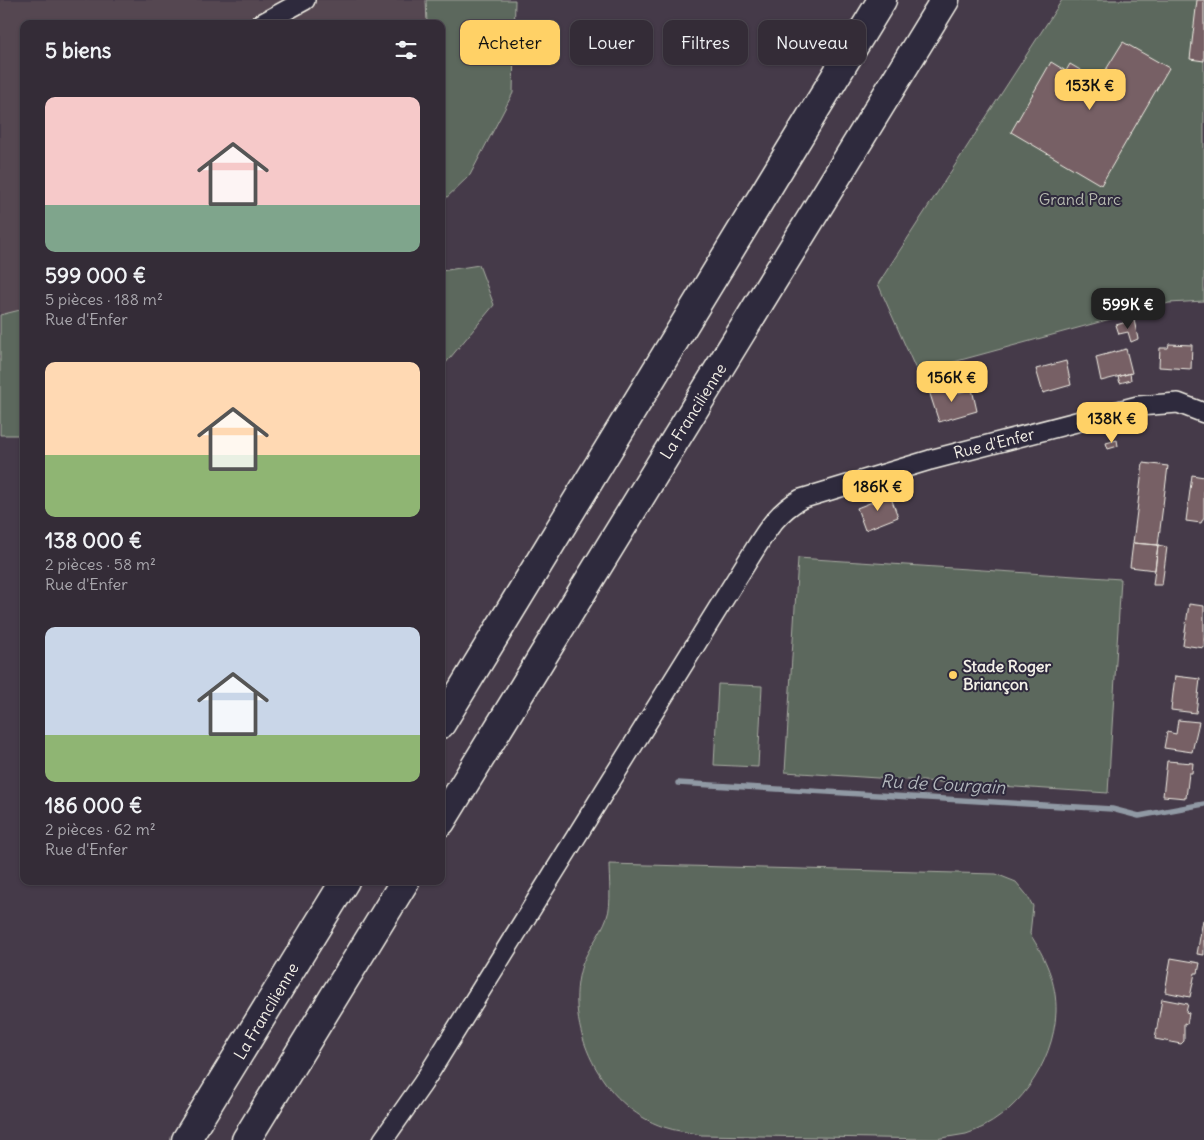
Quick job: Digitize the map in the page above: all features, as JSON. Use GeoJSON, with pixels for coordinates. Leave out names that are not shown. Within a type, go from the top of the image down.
{"type":"FeatureCollection","features":[{"type":"Feature","properties":{"kind":"highway"},"geometry":{"type":"LineString","coordinates":[[445,717],[882,0]]}},
{"type":"Feature","properties":{"kind":"highway","name":"La Francilienne"},"geometry":{"type":"LineString","coordinates":[[445,815],[945,0]]}},
{"type":"Feature","properties":{"kind":"highway","name":"La Francilienne"},"geometry":{"type":"LineString","coordinates":[[186,1140],[343,885]]}},
{"type":"Feature","properties":{"kind":"highway"},"geometry":{"type":"LineString","coordinates":[[246,1140],[403,885]]}},
{"type":"Feature","properties":{"kind":"street"},"geometry":{"type":"LineString","coordinates":[[268,20],[305,0]]}},
{"type":"Feature","properties":{"kind":"street","name":"Rue d'Enfer"},"geometry":{"type":"LineString","coordinates":[[383,1140],[423,1083],[774,519],[787,506],[801,499],[930,460],[1138,406],[1178,403],[1204,413]]}},
{"type":"Feature","properties":{"kind":"shaded area"},"geometry":{"type":"Polygon","coordinates":[[[0,0],[426,0],[427,20],[20,20],[20,310],[0,315],[0,0]]]}},
{"type":"Feature","properties":{"kind":"green space"},"geometry":{"type":"Polygon","coordinates":[[[426,0],[515,0],[515,20],[460,20],[460,65],[514,65],[513,93],[470,175],[445,199],[445,20],[427,20],[426,0]]]}},
{"type":"Feature","properties":{"kind":"green space","name":"Grand Parc"},"geometry":{"type":"Polygon","coordinates":[[[1062,0],[1204,0],[1204,301],[1169,303],[917,372],[878,284],[1062,0]]]}},
{"type":"Feature","properties":{"kind":"green space"},"geometry":{"type":"Polygon","coordinates":[[[479,265],[494,305],[445,364],[445,270],[479,265]]]}},
{"type":"Feature","properties":{"kind":"green space"},"geometry":{"type":"Polygon","coordinates":[[[20,310],[20,435],[0,435],[0,315],[20,310]]]}},
{"type":"Feature","properties":{"kind":"green space","name":"Stade Roger Briançon"},"geometry":{"type":"Polygon","coordinates":[[[798,558],[1121,579],[1108,793],[785,772],[798,558]]]}},
{"type":"Feature","properties":{"kind":"green space"},"geometry":{"type":"Polygon","coordinates":[[[718,684],[762,686],[758,767],[714,765],[718,684]]]}},
{"type":"Feature","properties":{"kind":"green space"},"geometry":{"type":"Polygon","coordinates":[[[609,864],[996,874],[1016,882],[1033,906],[1030,934],[1041,952],[1049,971],[1056,1001],[1054,1031],[1040,1069],[1016,1102],[1001,1116],[984,1127],[966,1134],[936,1139],[701,1135],[664,1127],[642,1117],[622,1102],[606,1083],[592,1061],[583,1038],[578,1013],[577,989],[582,965],[609,912],[609,864]]]}},
{"type":"Feature","properties":{"kind":"building"},"geometry":{"type":"Polygon","coordinates":[[[1197,0],[1204,0],[1204,61],[1190,59],[1197,0]]]}},
{"type":"Feature","properties":{"kind":"building"},"geometry":{"type":"Polygon","coordinates":[[[1123,42],[1169,68],[1101,185],[1011,132],[1051,62],[1066,71],[1070,64],[1099,81],[1123,42]]]}},
{"type":"Feature","properties":{"kind":"building"},"geometry":{"type":"Polygon","coordinates":[[[1134,320],[1138,339],[1131,342],[1128,332],[1119,334],[1116,325],[1134,320]]]}},
{"type":"Feature","properties":{"kind":"building"},"geometry":{"type":"Polygon","coordinates":[[[1169,344],[1192,345],[1191,369],[1159,367],[1160,348],[1168,348],[1169,344]]]}},
{"type":"Feature","properties":{"kind":"building"},"geometry":{"type":"Polygon","coordinates":[[[1126,349],[1132,373],[1101,381],[1096,357],[1126,349]]]}},
{"type":"Feature","properties":{"kind":"building"},"geometry":{"type":"Polygon","coordinates":[[[1066,361],[1071,385],[1043,393],[1036,369],[1066,361]]]}},
{"type":"Feature","properties":{"kind":"building"},"geometry":{"type":"Polygon","coordinates":[[[1130,373],[1131,380],[1120,383],[1118,377],[1130,373]]]}},
{"type":"Feature","properties":{"kind":"building"},"geometry":{"type":"Polygon","coordinates":[[[946,386],[949,395],[972,389],[977,411],[939,422],[929,391],[946,386]]]}},
{"type":"Feature","properties":{"kind":"building"},"geometry":{"type":"Polygon","coordinates":[[[1117,440],[1118,446],[1108,449],[1106,443],[1117,440]]]}},
{"type":"Feature","properties":{"kind":"building"},"geometry":{"type":"Polygon","coordinates":[[[1143,463],[1168,466],[1158,545],[1133,543],[1143,463]]]}},
{"type":"Feature","properties":{"kind":"building"},"geometry":{"type":"Polygon","coordinates":[[[1192,475],[1204,477],[1204,517],[1201,523],[1186,521],[1192,475]]]}},
{"type":"Feature","properties":{"kind":"building"},"geometry":{"type":"Polygon","coordinates":[[[890,495],[898,517],[865,530],[857,508],[890,495]]]}},
{"type":"Feature","properties":{"kind":"building"},"geometry":{"type":"Polygon","coordinates":[[[1133,543],[1158,545],[1155,570],[1130,567],[1133,543]]]}},
{"type":"Feature","properties":{"kind":"building"},"geometry":{"type":"Polygon","coordinates":[[[1158,545],[1167,547],[1162,585],[1153,585],[1158,545]]]}},
{"type":"Feature","properties":{"kind":"building"},"geometry":{"type":"Polygon","coordinates":[[[1189,604],[1204,606],[1204,648],[1183,645],[1189,604]]]}},
{"type":"Feature","properties":{"kind":"building"},"geometry":{"type":"Polygon","coordinates":[[[1175,676],[1200,679],[1196,713],[1171,710],[1175,676]]]}},
{"type":"Feature","properties":{"kind":"building"},"geometry":{"type":"Polygon","coordinates":[[[1178,720],[1199,722],[1192,752],[1164,748],[1167,732],[1176,734],[1178,720]]]}},
{"type":"Feature","properties":{"kind":"building"},"geometry":{"type":"Polygon","coordinates":[[[1167,761],[1193,763],[1192,773],[1189,773],[1186,798],[1163,796],[1167,761]]]}},
{"type":"Feature","properties":{"kind":"building"},"geometry":{"type":"Polygon","coordinates":[[[1204,920],[1204,955],[1197,954],[1204,920]]]}},
{"type":"Feature","properties":{"kind":"building"},"geometry":{"type":"Polygon","coordinates":[[[1171,958],[1200,963],[1198,973],[1195,973],[1190,997],[1165,992],[1171,958]]]}},
{"type":"Feature","properties":{"kind":"building"},"geometry":{"type":"Polygon","coordinates":[[[1162,999],[1188,1004],[1186,1012],[1189,1013],[1187,1024],[1184,1023],[1184,1041],[1181,1044],[1155,1039],[1162,999]]]}},
{"type":"Feature","properties":{"kind":"waterway","name":"Ru de Courgain"},"geometry":{"type":"LineString","coordinates":[[678,783],[1112,809],[1139,816],[1204,804]]}},
{"type":"Feature","properties":{"kind":"place","name":"Stade Roger Briançon"},"geometry":{"type":"Point","coordinates":[953,675]}}]}
